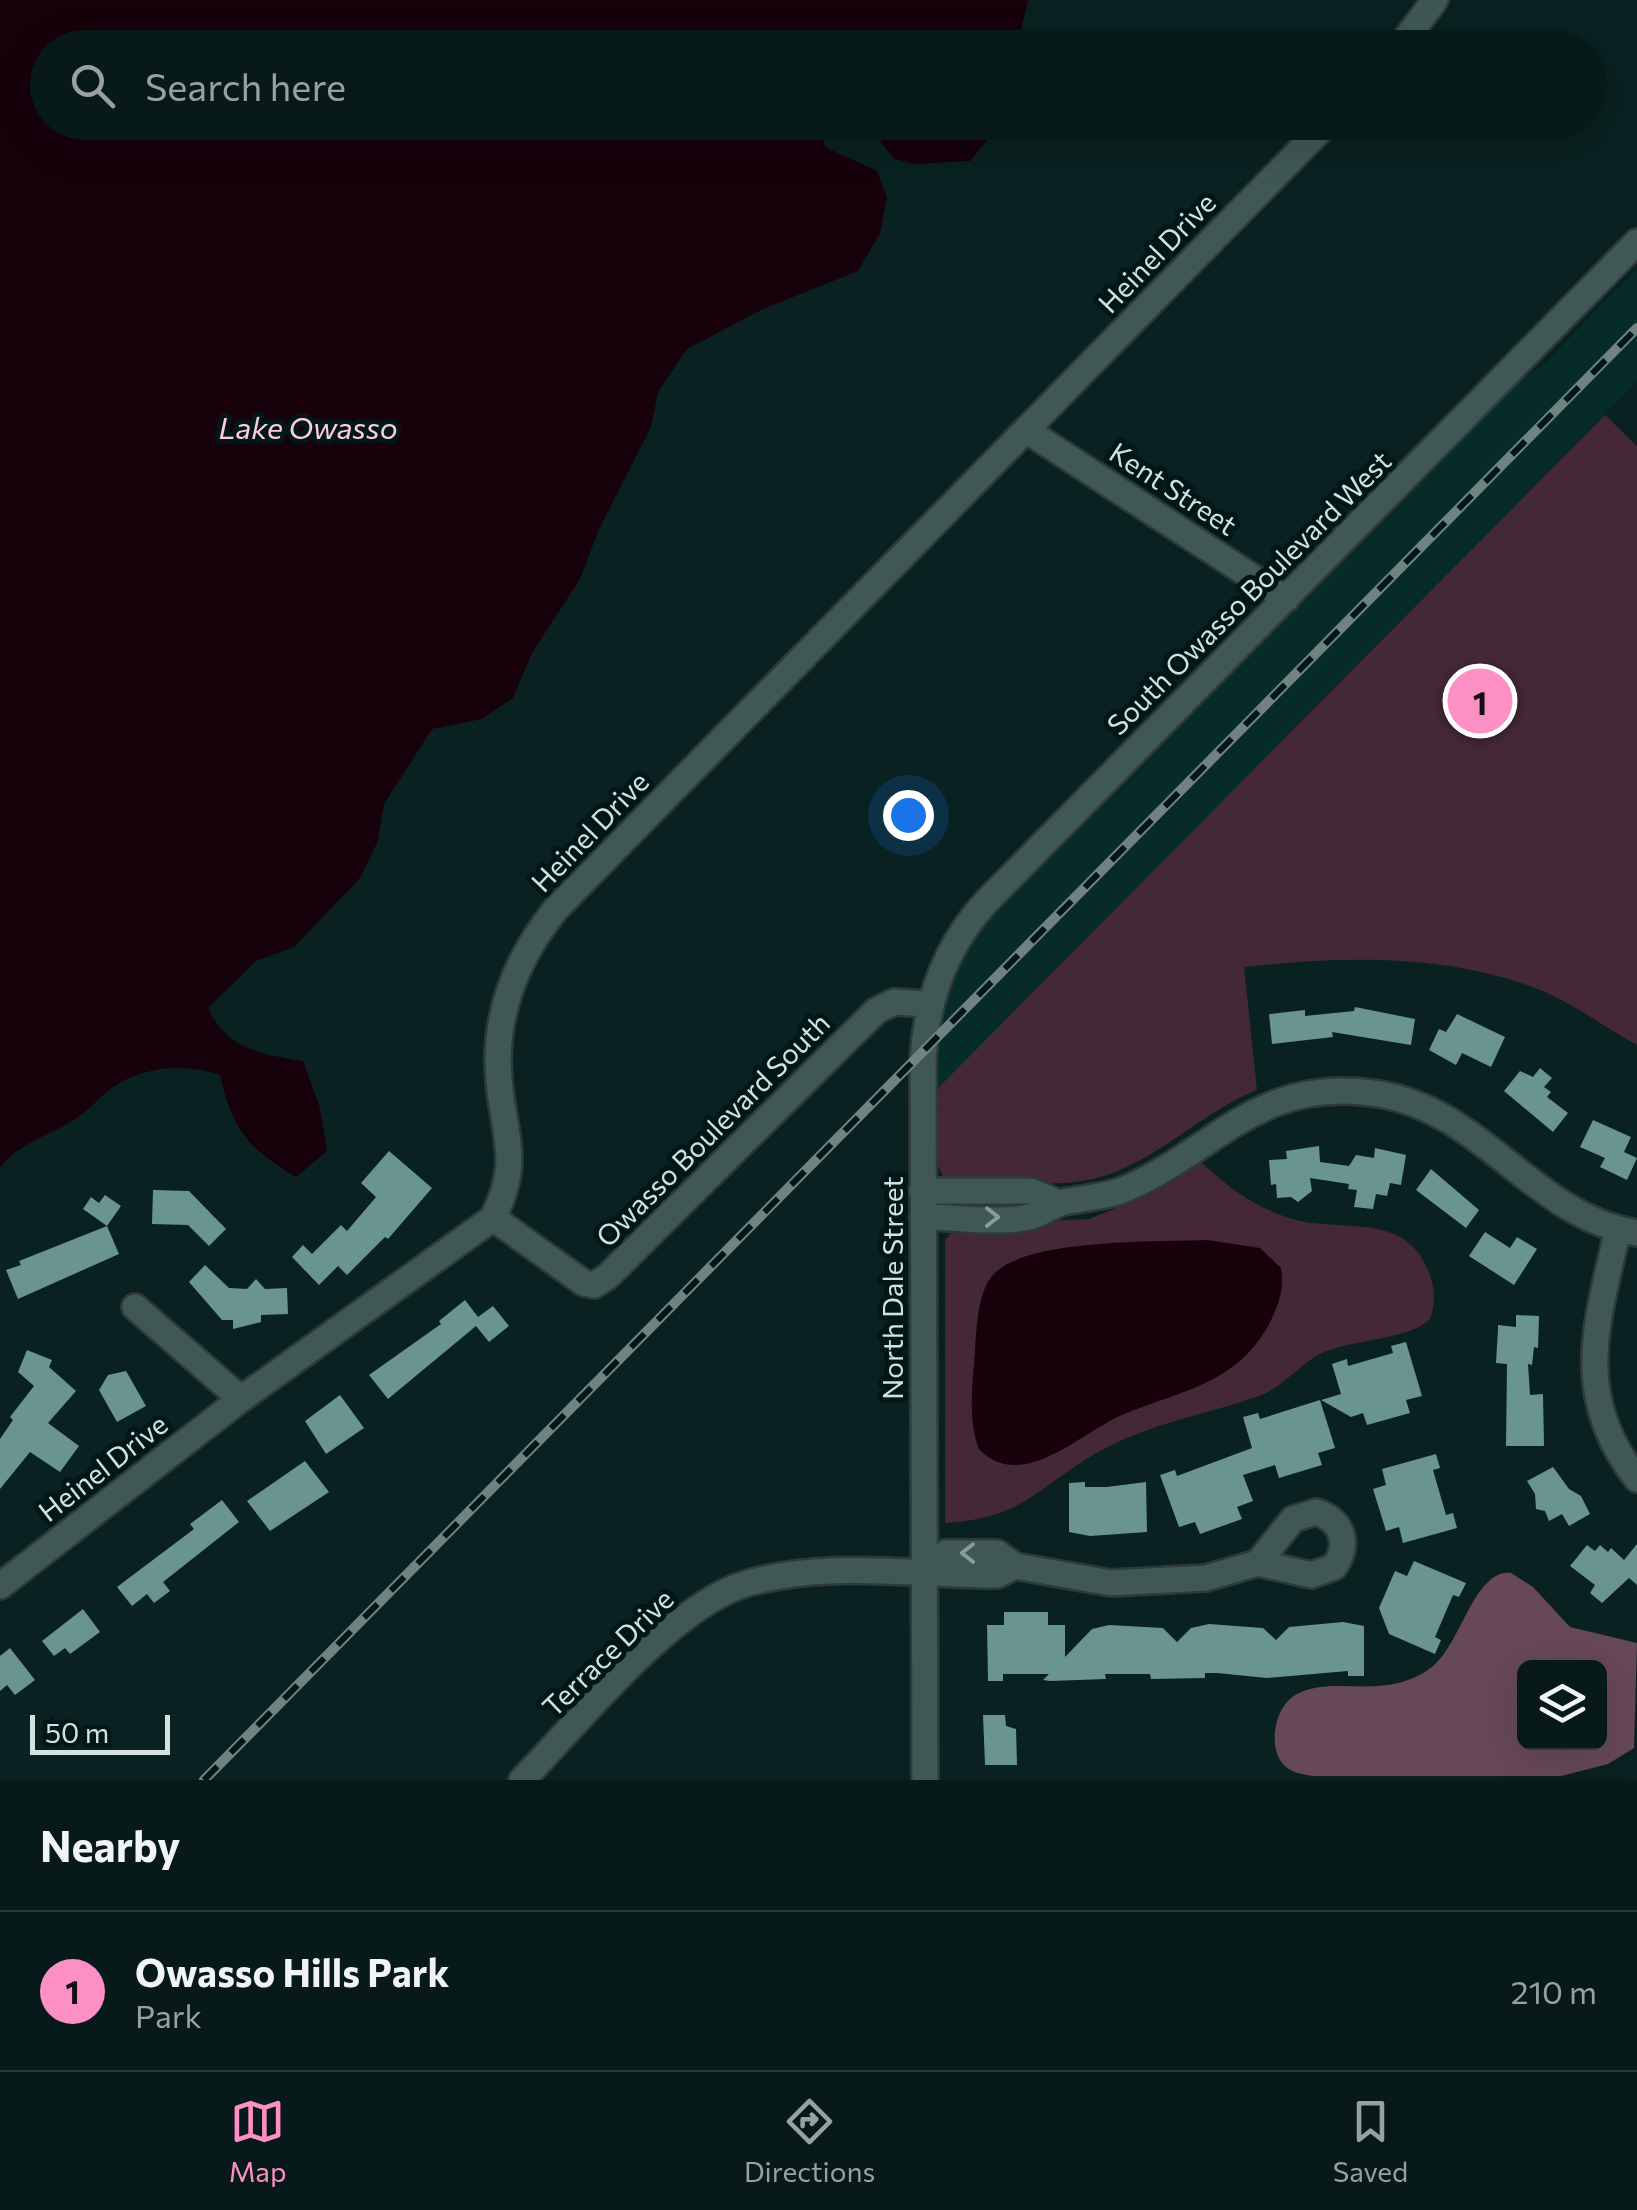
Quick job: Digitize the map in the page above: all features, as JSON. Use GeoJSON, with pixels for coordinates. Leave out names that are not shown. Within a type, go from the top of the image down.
{"type":"FeatureCollection","features":[{"type":"Feature","properties":{"kind":"street"},"geometry":{"type":"LineString","coordinates":[[1412,30],[1435,0]]}},
{"type":"Feature","properties":{"kind":"street","name":"Heinel Drive"},"geometry":{"type":"LineString","coordinates":[[0,1586],[241,1399],[493,1218],[511,1170],[497,1063],[499,1028],[506,997],[533,937],[554,910],[1310,140]]}},
{"type":"Feature","properties":{"kind":"street","name":"South Owasso Boulevard West"},"geometry":{"type":"LineString","coordinates":[[931,1004],[950,950],[980,909],[1637,242]]}},
{"type":"Feature","properties":{"kind":"street","name":"Kent Street"},"geometry":{"type":"LineString","coordinates":[[1026,430],[1286,599]]}},
{"type":"Feature","properties":{"kind":"street","name":"Owasso Boulevard South"},"geometry":{"type":"LineString","coordinates":[[493,1218],[584,1283],[594,1285],[607,1277],[876,1011],[894,1002],[931,1004]]}},
{"type":"Feature","properties":{"kind":"street","name":"North Dale Street"},"geometry":{"type":"LineString","coordinates":[[925,1780],[923,1058],[931,1004]]}},
{"type":"Feature","properties":{"kind":"street"},"geometry":{"type":"LineString","coordinates":[[922,1217],[1031,1217],[1058,1203],[1119,1192],[1243,1116],[1272,1103],[1337,1091],[1372,1093],[1417,1104],[1460,1123],[1562,1204],[1628,1231],[1596,1328],[1593,1368],[1605,1426],[1637,1479]]}},
{"type":"Feature","properties":{"kind":"street"},"geometry":{"type":"LineString","coordinates":[[922,1191],[1031,1191],[1058,1203]]}},
{"type":"Feature","properties":{"kind":"street"},"geometry":{"type":"LineString","coordinates":[[134,1307],[241,1399]]}},
{"type":"Feature","properties":{"kind":"street"},"geometry":{"type":"LineString","coordinates":[[924,1572],[946,1553],[997,1553],[1015,1566],[1119,1584],[1215,1576],[1258,1563]]}},
{"type":"Feature","properties":{"kind":"street","name":"Terrace Drive"},"geometry":{"type":"LineString","coordinates":[[522,1780],[670,1630],[715,1596],[766,1578],[835,1572],[924,1572]]}},
{"type":"Feature","properties":{"kind":"shaded area"},"geometry":{"type":"Polygon","coordinates":[[[1637,269],[1637,382],[935,1091],[945,996],[971,938],[1510,388],[1543,365],[1637,269]]]}},
{"type":"Feature","properties":{"kind":"shaded area"},"geometry":{"type":"Polygon","coordinates":[[[1605,415],[1637,446],[1637,1045],[1543,991],[1470,970],[1357,960],[1244,967],[1257,1090],[1221,1108],[1154,1152],[1106,1175],[1045,1184],[972,1184],[944,1179],[935,1159],[935,1091],[1605,415]]]}},
{"type":"Feature","properties":{"kind":"shaded area"},"geometry":{"type":"Polygon","coordinates":[[[1196,1157],[1238,1192],[1273,1212],[1305,1222],[1387,1231],[1404,1239],[1418,1253],[1431,1279],[1434,1302],[1430,1319],[1409,1331],[1322,1353],[1259,1396],[1114,1444],[998,1514],[945,1523],[945,1241],[951,1232],[949,1226],[1089,1219],[1136,1200],[1196,1157]]]}},
{"type":"Feature","properties":{"kind":"shaded area"},"geometry":{"type":"Polygon","coordinates":[[[1511,1573],[1533,1587],[1570,1627],[1637,1643],[1634,1748],[1608,1764],[1561,1776],[1313,1776],[1294,1772],[1283,1764],[1276,1752],[1275,1732],[1280,1713],[1291,1698],[1314,1688],[1380,1686],[1415,1677],[1442,1656],[1487,1583],[1498,1575],[1511,1573]]]}},
{"type":"Feature","properties":{"kind":"water","name":"Lake Owasso"},"geometry":{"type":"Polygon","coordinates":[[[0,0],[1028,0],[1021,30],[30,30],[30,140],[824,140],[825,147],[877,171],[887,197],[880,233],[858,271],[763,309],[687,349],[658,392],[651,427],[599,529],[580,579],[532,653],[513,698],[482,719],[432,729],[384,804],[377,843],[360,878],[294,947],[256,961],[208,1008],[225,1033],[247,1048],[303,1061],[320,1108],[327,1151],[296,1177],[244,1136],[230,1110],[220,1075],[183,1068],[157,1070],[121,1082],[68,1124],[17,1151],[0,1168],[0,0]]]}},
{"type":"Feature","properties":{"kind":"water"},"geometry":{"type":"Polygon","coordinates":[[[880,140],[987,140],[970,161],[915,164],[894,159],[880,140]]]}},
{"type":"Feature","properties":{"kind":"water"},"geometry":{"type":"Polygon","coordinates":[[[1207,1240],[1260,1248],[1281,1268],[1281,1291],[1275,1312],[1255,1346],[1239,1361],[1204,1384],[1122,1415],[1032,1462],[1014,1465],[996,1461],[979,1449],[972,1413],[973,1374],[979,1311],[992,1276],[1008,1264],[1061,1248],[1207,1240]]]}},
{"type":"Feature","properties":{"kind":"building"},"geometry":{"type":"Polygon","coordinates":[[[1355,1007],[1415,1019],[1411,1045],[1332,1032],[1333,1037],[1272,1044],[1269,1014],[1305,1010],[1305,1016],[1354,1011],[1355,1007]]]}},
{"type":"Feature","properties":{"kind":"building"},"geometry":{"type":"Polygon","coordinates":[[[1457,1014],[1505,1037],[1491,1067],[1462,1053],[1456,1065],[1429,1050],[1439,1029],[1446,1032],[1457,1014]]]}},
{"type":"Feature","properties":{"kind":"building"},"geometry":{"type":"Polygon","coordinates":[[[1540,1068],[1552,1078],[1544,1087],[1551,1092],[1547,1097],[1568,1113],[1553,1132],[1504,1091],[1520,1071],[1533,1077],[1540,1068]]]}},
{"type":"Feature","properties":{"kind":"building"},"geometry":{"type":"Polygon","coordinates":[[[1593,1120],[1631,1137],[1624,1152],[1637,1158],[1627,1180],[1600,1167],[1605,1158],[1580,1147],[1593,1120]]]}},
{"type":"Feature","properties":{"kind":"building"},"geometry":{"type":"Polygon","coordinates":[[[1319,1146],[1320,1162],[1349,1166],[1356,1155],[1374,1158],[1375,1148],[1406,1155],[1401,1185],[1390,1183],[1387,1196],[1376,1194],[1373,1209],[1354,1207],[1357,1190],[1348,1189],[1349,1184],[1310,1178],[1312,1191],[1298,1202],[1291,1197],[1277,1198],[1276,1184],[1271,1185],[1269,1160],[1287,1159],[1286,1151],[1319,1146]]]}},
{"type":"Feature","properties":{"kind":"building"},"geometry":{"type":"Polygon","coordinates":[[[389,1151],[432,1188],[388,1239],[385,1237],[347,1275],[338,1266],[319,1285],[292,1257],[303,1245],[312,1254],[341,1225],[347,1231],[376,1197],[361,1183],[389,1151]]]}},
{"type":"Feature","properties":{"kind":"building"},"geometry":{"type":"Polygon","coordinates":[[[1431,1169],[1479,1210],[1466,1228],[1416,1190],[1431,1169]]]}},
{"type":"Feature","properties":{"kind":"building"},"geometry":{"type":"Polygon","coordinates":[[[153,1190],[189,1191],[226,1229],[209,1246],[188,1225],[152,1224],[153,1190]]]}},
{"type":"Feature","properties":{"kind":"building"},"geometry":{"type":"Polygon","coordinates":[[[105,1195],[121,1206],[107,1226],[83,1209],[91,1197],[99,1203],[105,1195]]]}},
{"type":"Feature","properties":{"kind":"building"},"geometry":{"type":"Polygon","coordinates":[[[107,1226],[119,1254],[18,1299],[6,1270],[21,1265],[19,1261],[107,1226]]]}},
{"type":"Feature","properties":{"kind":"building"},"geometry":{"type":"Polygon","coordinates":[[[1485,1232],[1510,1248],[1517,1237],[1537,1249],[1514,1285],[1469,1256],[1485,1232]]]}},
{"type":"Feature","properties":{"kind":"building"},"geometry":{"type":"Polygon","coordinates":[[[205,1265],[229,1288],[247,1289],[256,1279],[265,1289],[287,1288],[288,1314],[261,1315],[261,1322],[233,1329],[233,1320],[222,1320],[189,1282],[205,1265]]]}},
{"type":"Feature","properties":{"kind":"building"},"geometry":{"type":"Polygon","coordinates":[[[465,1300],[478,1317],[493,1306],[509,1326],[489,1342],[476,1326],[388,1399],[369,1375],[441,1324],[439,1321],[465,1300]]]}},
{"type":"Feature","properties":{"kind":"building"},"geometry":{"type":"Polygon","coordinates":[[[1516,1315],[1539,1316],[1538,1348],[1534,1347],[1532,1365],[1528,1364],[1530,1395],[1543,1394],[1544,1446],[1506,1446],[1507,1364],[1496,1363],[1498,1325],[1516,1327],[1516,1315]]]}},
{"type":"Feature","properties":{"kind":"building"},"geometry":{"type":"Polygon","coordinates":[[[1406,1342],[1422,1396],[1406,1400],[1410,1413],[1367,1425],[1363,1413],[1351,1417],[1321,1400],[1341,1394],[1332,1364],[1347,1359],[1348,1366],[1393,1353],[1391,1346],[1406,1342]]]}},
{"type":"Feature","properties":{"kind":"building"},"geometry":{"type":"Polygon","coordinates":[[[27,1350],[52,1360],[49,1367],[76,1391],[48,1423],[79,1446],[60,1472],[30,1452],[0,1489],[0,1439],[13,1420],[10,1417],[34,1386],[18,1372],[27,1350]]]}},
{"type":"Feature","properties":{"kind":"building"},"geometry":{"type":"Polygon","coordinates":[[[126,1371],[146,1406],[117,1422],[99,1390],[108,1375],[126,1371]]]}},
{"type":"Feature","properties":{"kind":"building"},"geometry":{"type":"Polygon","coordinates":[[[340,1395],[364,1428],[326,1454],[305,1421],[340,1395]]]}},
{"type":"Feature","properties":{"kind":"building"},"geometry":{"type":"Polygon","coordinates":[[[1320,1400],[1335,1448],[1318,1453],[1322,1465],[1279,1478],[1275,1465],[1243,1475],[1253,1501],[1237,1507],[1242,1519],[1200,1534],[1195,1522],[1179,1527],[1160,1475],[1175,1470],[1177,1476],[1252,1448],[1243,1417],[1258,1413],[1260,1419],[1320,1400]]]}},
{"type":"Feature","properties":{"kind":"building"},"geometry":{"type":"Polygon","coordinates":[[[1436,1454],[1440,1468],[1433,1470],[1446,1515],[1453,1513],[1457,1528],[1403,1543],[1399,1527],[1386,1531],[1373,1489],[1386,1485],[1382,1469],[1436,1454]]]}},
{"type":"Feature","properties":{"kind":"building"},"geometry":{"type":"Polygon","coordinates":[[[305,1461],[329,1492],[270,1531],[247,1501],[305,1461]]]}},
{"type":"Feature","properties":{"kind":"building"},"geometry":{"type":"Polygon","coordinates":[[[1553,1467],[1569,1489],[1581,1496],[1590,1514],[1569,1526],[1562,1514],[1549,1521],[1545,1511],[1536,1509],[1535,1494],[1527,1481],[1553,1467]]]}},
{"type":"Feature","properties":{"kind":"building"},"geometry":{"type":"Polygon","coordinates":[[[1085,1482],[1085,1487],[1107,1487],[1146,1482],[1147,1532],[1090,1536],[1069,1532],[1069,1483],[1085,1482]]]}},
{"type":"Feature","properties":{"kind":"building"},"geometry":{"type":"Polygon","coordinates":[[[222,1500],[239,1522],[163,1582],[170,1591],[154,1603],[147,1594],[132,1606],[117,1587],[194,1529],[190,1524],[222,1500]]]}},
{"type":"Feature","properties":{"kind":"building"},"geometry":{"type":"Polygon","coordinates":[[[1637,1544],[1637,1585],[1629,1578],[1602,1603],[1590,1593],[1595,1585],[1570,1566],[1587,1545],[1595,1551],[1600,1545],[1608,1552],[1611,1548],[1624,1560],[1637,1544]]]}},
{"type":"Feature","properties":{"kind":"building"},"geometry":{"type":"Polygon","coordinates":[[[1414,1561],[1466,1583],[1459,1597],[1453,1595],[1435,1637],[1441,1640],[1435,1654],[1389,1634],[1379,1608],[1395,1571],[1407,1576],[1414,1561]]]}},
{"type":"Feature","properties":{"kind":"building"},"geometry":{"type":"Polygon","coordinates":[[[83,1609],[100,1632],[70,1654],[65,1648],[54,1656],[42,1641],[83,1609]]]}},
{"type":"Feature","properties":{"kind":"building"},"geometry":{"type":"Polygon","coordinates":[[[1004,1612],[1048,1612],[1048,1625],[1065,1625],[1065,1657],[1092,1629],[1109,1625],[1163,1628],[1177,1642],[1191,1628],[1209,1624],[1263,1628],[1276,1640],[1289,1627],[1343,1622],[1364,1626],[1364,1676],[1348,1676],[1348,1671],[1267,1678],[1205,1673],[1205,1678],[1151,1679],[1150,1674],[1105,1674],[1106,1679],[1050,1681],[1043,1680],[1049,1674],[1003,1674],[1003,1681],[988,1681],[987,1625],[1004,1625],[1004,1612]]]}},
{"type":"Feature","properties":{"kind":"building"},"geometry":{"type":"Polygon","coordinates":[[[10,1648],[35,1680],[15,1695],[7,1685],[0,1691],[0,1656],[10,1648]]]}},
{"type":"Feature","properties":{"kind":"building"},"geometry":{"type":"Polygon","coordinates":[[[983,1715],[1005,1715],[1006,1726],[1016,1729],[1017,1765],[985,1765],[983,1715]]]}},
{"type":"Feature","properties":{"kind":"railway"},"geometry":{"type":"LineString","coordinates":[[204,1780],[1637,328]]}},
{"type":"Feature","properties":{"kind":"place","name":"Owasso Hills Park"},"geometry":{"type":"Point","coordinates":[1480,701]}}]}
